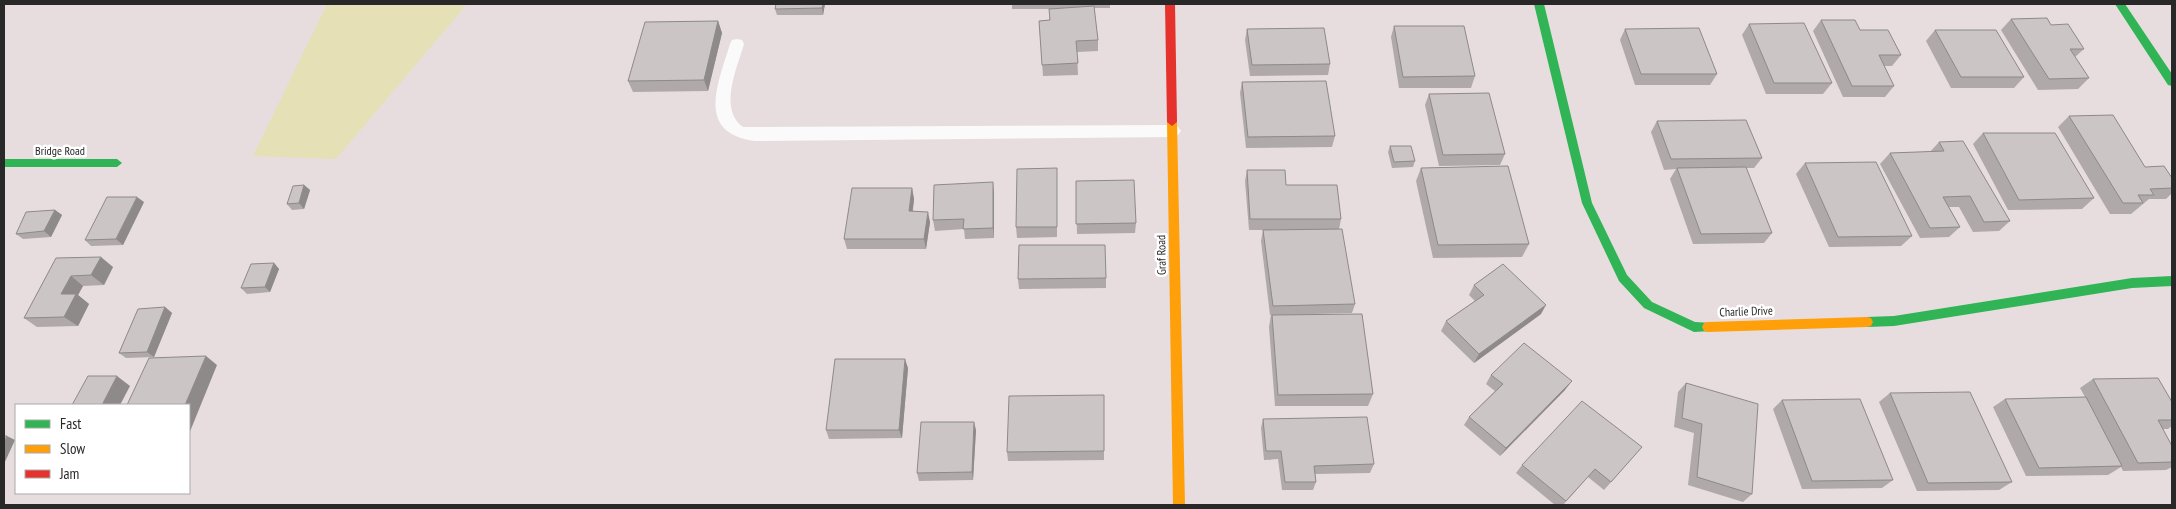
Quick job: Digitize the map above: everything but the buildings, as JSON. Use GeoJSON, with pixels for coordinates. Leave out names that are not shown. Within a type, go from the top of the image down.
{"type":"FeatureCollection","features":[{"type":"Feature","properties":{"kind":"street","name":"Graf Road"},"geometry":{"type":"LineString","coordinates":[[1170,4],[1179,505]]}},
{"type":"Feature","properties":{"kind":"street","name":"Charlie Drive"},"geometry":{"type":"LineString","coordinates":[[1539,4],[1587,203],[1607,245],[1623,278],[1648,305],[1694,327],[1894,321],[2132,283],[2172,281]]}},
{"type":"Feature","properties":{"kind":"street"},"geometry":{"type":"LineString","coordinates":[[2120,4],[2172,82]]}},
{"type":"Feature","properties":{"kind":"street","name":"Bridge Road"},"geometry":{"type":"LineString","coordinates":[[4,163],[117,163]]}},
{"type":"Feature","properties":{"kind":"lane"},"geometry":{"type":"LineString","coordinates":[[737,44],[722,102],[728,125],[737,132],[755,135],[1172,131]]}},
{"type":"Feature","properties":{"kind":"shaded area"},"geometry":{"type":"Polygon","coordinates":[[[327,4],[467,4],[336,159],[253,156],[327,4]]]}},
{"type":"Feature","properties":{"kind":"traffic: fast"},"geometry":{"type":"LineString","coordinates":[[1539,4],[1587,203],[1623,278],[1648,305],[1694,327],[1708,327]]}},
{"type":"Feature","properties":{"kind":"traffic: fast"},"geometry":{"type":"LineString","coordinates":[[2120,4],[2172,82]]}},
{"type":"Feature","properties":{"kind":"traffic: fast"},"geometry":{"type":"LineString","coordinates":[[4,163],[117,163]]}},
{"type":"Feature","properties":{"kind":"traffic: fast"},"geometry":{"type":"LineString","coordinates":[[1867,322],[1894,321],[2132,283],[2172,281]]}},
{"type":"Feature","properties":{"kind":"traffic: slow"},"geometry":{"type":"LineString","coordinates":[[1172,122],[1179,505]]}},
{"type":"Feature","properties":{"kind":"traffic: slow"},"geometry":{"type":"LineString","coordinates":[[1708,327],[1867,322]]}},
{"type":"Feature","properties":{"kind":"traffic: jam"},"geometry":{"type":"LineString","coordinates":[[1170,4],[1172,122]]}}]}
